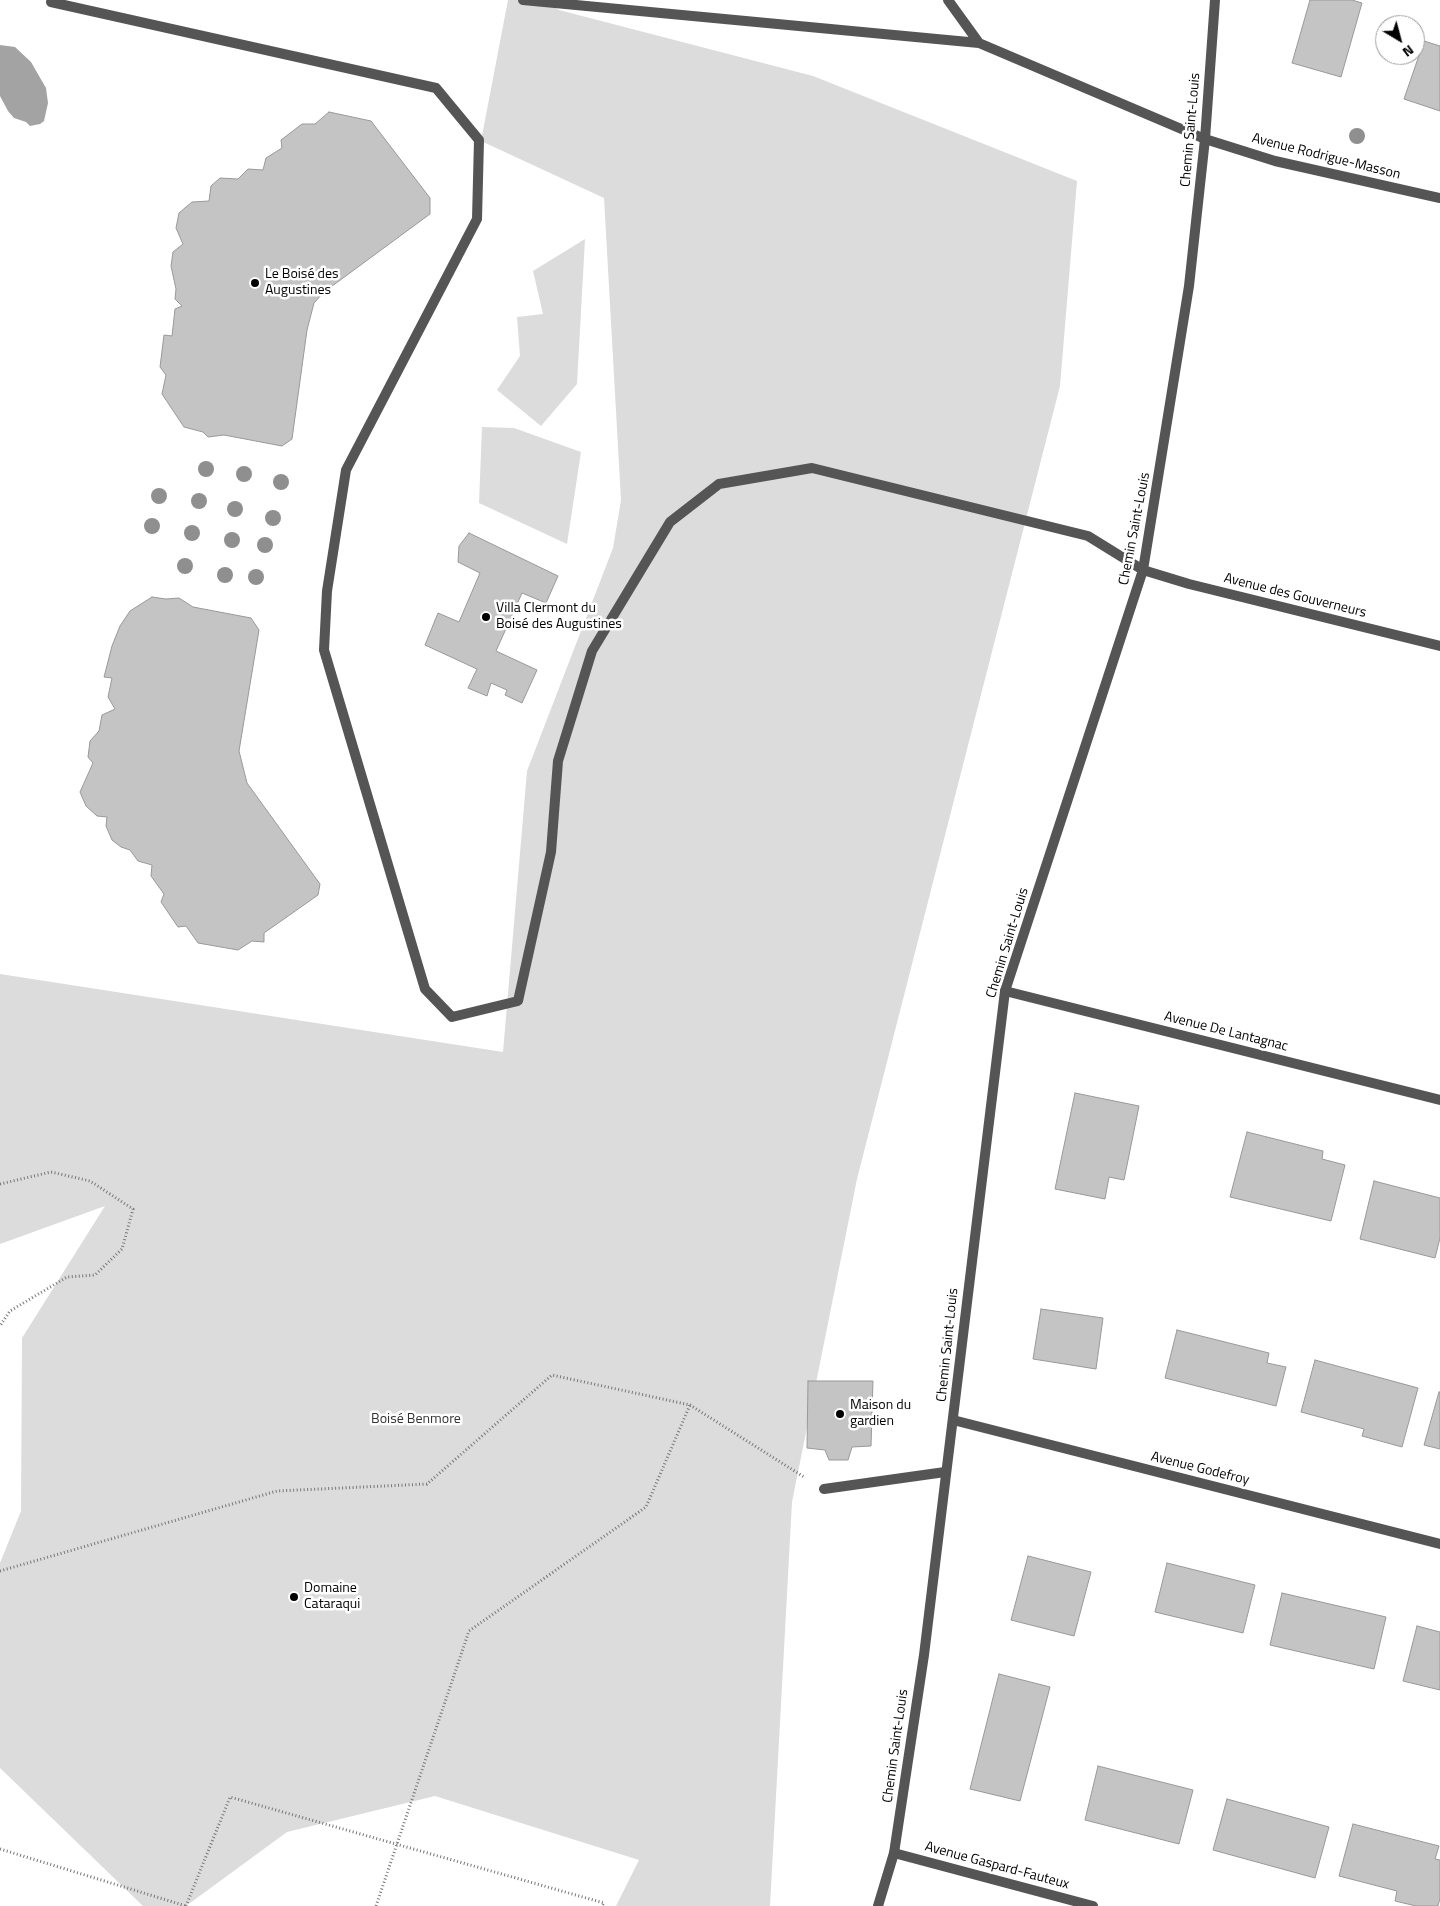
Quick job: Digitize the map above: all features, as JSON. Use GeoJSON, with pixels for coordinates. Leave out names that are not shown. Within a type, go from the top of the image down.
{"type":"FeatureCollection","features":[{"type":"Feature","properties":{"kind":"street"},"geometry":{"type":"LineString","coordinates":[[523,0],[978,43]]}},
{"type":"Feature","properties":{"kind":"street"},"geometry":{"type":"LineString","coordinates":[[948,0],[978,43]]}},
{"type":"Feature","properties":{"kind":"street","name":"Chemin Saint-Louis"},"geometry":{"type":"LineString","coordinates":[[878,1906],[894,1853],[924,1655],[1005,991],[1144,570],[1189,286],[1206,139],[1215,0]]}},
{"type":"Feature","properties":{"kind":"street","name":"Avenue des Gouverneurs"},"geometry":{"type":"LineString","coordinates":[[51,2],[436,88],[479,140],[477,219],[346,470],[327,591],[324,650],[425,989],[452,1017],[518,1002],[550,852],[558,761],[592,651],[670,522],[719,484],[812,468],[1088,536],[1144,570],[1189,584],[1440,646]]}},
{"type":"Feature","properties":{"kind":"street","name":"Avenue Rodrigue-Masson"},"geometry":{"type":"LineString","coordinates":[[978,43],[1206,139],[1275,161],[1440,198]]}},
{"type":"Feature","properties":{"kind":"street","name":"Avenue De Lantagnac"},"geometry":{"type":"LineString","coordinates":[[1005,991],[1440,1100]]}},
{"type":"Feature","properties":{"kind":"street","name":"Avenue Godefroy"},"geometry":{"type":"LineString","coordinates":[[953,1420],[1440,1544]]}},
{"type":"Feature","properties":{"kind":"street"},"geometry":{"type":"LineString","coordinates":[[824,1489],[945,1472]]}},
{"type":"Feature","properties":{"kind":"street","name":"Avenue Gaspard-Fauteux"},"geometry":{"type":"LineString","coordinates":[[894,1853],[1093,1906]]}},
{"type":"Feature","properties":{"kind":"path"},"geometry":{"type":"LineString","coordinates":[[0,1184],[51,1172],[90,1181],[133,1210],[122,1249],[95,1275],[67,1277],[10,1311],[0,1326]]}},
{"type":"Feature","properties":{"kind":"path"},"geometry":{"type":"LineString","coordinates":[[0,1571],[277,1491],[426,1484],[552,1375],[690,1406],[824,1489]]}},
{"type":"Feature","properties":{"kind":"path"},"geometry":{"type":"LineString","coordinates":[[376,1906],[468,1631],[646,1507],[690,1406]]}},
{"type":"Feature","properties":{"kind":"path"},"geometry":{"type":"LineString","coordinates":[[0,1849],[186,1906],[230,1798],[604,1903],[602,1906]]}},
{"type":"Feature","properties":{"kind":"green space","name":"Boisé Benmore"},"geometry":{"type":"Polygon","coordinates":[[[508,0],[541,0],[559,10],[813,76],[1077,181],[1060,386],[857,1179],[792,1502],[770,1906],[616,1906],[639,1860],[435,1796],[287,1832],[186,1906],[143,1906],[0,1768],[0,1563],[21,1511],[22,1338],[105,1206],[0,1244],[0,974],[503,1052],[527,771],[613,548],[621,500],[604,198],[481,141],[508,0]]]}},
{"type":"Feature","properties":{"kind":"green space"},"geometry":{"type":"Polygon","coordinates":[[[585,239],[577,384],[541,426],[497,390],[520,356],[517,317],[543,314],[533,271],[585,239]]]}},
{"type":"Feature","properties":{"kind":"green space"},"geometry":{"type":"Polygon","coordinates":[[[482,427],[514,428],[581,452],[567,544],[479,503],[482,427]]]}},
{"type":"Feature","properties":{"kind":"shaded area"},"geometry":{"type":"Polygon","coordinates":[[[0,45],[15,47],[31,62],[46,88],[48,103],[44,121],[40,124],[30,126],[26,122],[14,118],[0,96],[0,45]]]}},
{"type":"Feature","properties":{"kind":"building"},"geometry":{"type":"Polygon","coordinates":[[[1310,0],[1352,0],[1362,3],[1341,77],[1292,63],[1310,0]]]}},
{"type":"Feature","properties":{"kind":"building"},"geometry":{"type":"Polygon","coordinates":[[[1425,41],[1440,46],[1440,111],[1404,99],[1416,65],[1425,65],[1425,41]]]}},
{"type":"Feature","properties":{"kind":"building","name":"Le Boisé des Augustines"},"geometry":{"type":"Polygon","coordinates":[[[329,112],[371,121],[430,198],[430,214],[324,292],[314,303],[307,330],[292,439],[282,446],[224,435],[208,437],[203,432],[184,427],[162,394],[166,375],[160,367],[164,335],[172,336],[175,309],[182,306],[175,299],[176,289],[171,266],[173,252],[183,244],[176,228],[179,213],[192,202],[209,201],[211,186],[220,178],[238,179],[248,169],[263,170],[266,158],[282,148],[281,140],[302,124],[315,124],[329,112]]]}},
{"type":"Feature","properties":{"kind":"building","name":"Villa Clermont du Boisé des Augustines"},"geometry":{"type":"Polygon","coordinates":[[[469,533],[558,576],[546,603],[522,593],[496,651],[537,670],[522,703],[505,695],[507,690],[491,683],[487,696],[468,688],[477,669],[425,645],[438,613],[459,622],[480,573],[458,562],[459,546],[469,533]]]}},
{"type":"Feature","properties":{"kind":"building"},"geometry":{"type":"Polygon","coordinates":[[[152,597],[179,598],[193,607],[251,618],[259,630],[239,751],[247,783],[320,884],[318,895],[264,933],[264,942],[252,941],[238,950],[198,943],[186,926],[178,927],[161,902],[164,894],[151,876],[152,865],[138,861],[130,850],[121,847],[112,840],[106,826],[107,817],[97,816],[86,806],[80,792],[93,763],[88,757],[90,741],[99,731],[102,715],[115,709],[108,697],[112,678],[104,677],[112,646],[120,626],[130,611],[152,597]]]}},
{"type":"Feature","properties":{"kind":"building"},"geometry":{"type":"Polygon","coordinates":[[[1075,1093],[1139,1106],[1124,1180],[1109,1177],[1105,1199],[1055,1189],[1075,1093]]]}},
{"type":"Feature","properties":{"kind":"building"},"geometry":{"type":"Polygon","coordinates":[[[1247,1132],[1323,1151],[1322,1159],[1345,1165],[1331,1221],[1230,1197],[1247,1132]]]}},
{"type":"Feature","properties":{"kind":"building"},"geometry":{"type":"Polygon","coordinates":[[[1374,1181],[1440,1198],[1440,1238],[1435,1258],[1360,1239],[1374,1181]]]}},
{"type":"Feature","properties":{"kind":"building"},"geometry":{"type":"Polygon","coordinates":[[[1041,1309],[1103,1318],[1096,1369],[1033,1359],[1041,1309]]]}},
{"type":"Feature","properties":{"kind":"building"},"geometry":{"type":"Polygon","coordinates":[[[1177,1330],[1269,1353],[1267,1363],[1286,1367],[1276,1406],[1165,1378],[1177,1330]]]}},
{"type":"Feature","properties":{"kind":"building"},"geometry":{"type":"Polygon","coordinates":[[[1315,1360],[1418,1388],[1402,1447],[1362,1436],[1364,1429],[1301,1412],[1315,1360]]]}},
{"type":"Feature","properties":{"kind":"building","name":"Maison du gardien"},"geometry":{"type":"Polygon","coordinates":[[[808,1381],[873,1381],[871,1446],[852,1447],[848,1460],[829,1460],[825,1450],[807,1448],[808,1381]]]}},
{"type":"Feature","properties":{"kind":"building"},"geometry":{"type":"Polygon","coordinates":[[[1440,1392],[1440,1449],[1424,1445],[1440,1392]]]}},
{"type":"Feature","properties":{"kind":"building"},"geometry":{"type":"Polygon","coordinates":[[[1028,1556],[1091,1572],[1074,1636],[1011,1620],[1028,1556]]]}},
{"type":"Feature","properties":{"kind":"building"},"geometry":{"type":"Polygon","coordinates":[[[1167,1563],[1255,1585],[1243,1633],[1155,1612],[1167,1563]]]}},
{"type":"Feature","properties":{"kind":"building"},"geometry":{"type":"Polygon","coordinates":[[[1282,1593],[1386,1617],[1374,1669],[1270,1645],[1282,1593]]]}},
{"type":"Feature","properties":{"kind":"building"},"geometry":{"type":"Polygon","coordinates":[[[1417,1626],[1440,1632],[1440,1690],[1403,1681],[1417,1626]]]}},
{"type":"Feature","properties":{"kind":"building"},"geometry":{"type":"Polygon","coordinates":[[[999,1674],[1050,1687],[1020,1801],[970,1789],[999,1674]]]}},
{"type":"Feature","properties":{"kind":"building"},"geometry":{"type":"Polygon","coordinates":[[[1098,1766],[1193,1790],[1179,1844],[1085,1820],[1098,1766]]]}},
{"type":"Feature","properties":{"kind":"building"},"geometry":{"type":"Polygon","coordinates":[[[1227,1799],[1329,1827],[1315,1878],[1213,1850],[1227,1799]]]}},
{"type":"Feature","properties":{"kind":"building"},"geometry":{"type":"Polygon","coordinates":[[[1353,1824],[1439,1846],[1435,1859],[1440,1860],[1440,1898],[1438,1906],[1416,1906],[1395,1901],[1397,1891],[1339,1876],[1353,1824]]]}},
{"type":"Feature","properties":{"kind":"place","name":"Le Boisé des Augustines"},"geometry":{"type":"Point","coordinates":[255,283]}},
{"type":"Feature","properties":{"kind":"place","name":"Villa Clermont du Boisé des Augustines"},"geometry":{"type":"Point","coordinates":[486,617]}},
{"type":"Feature","properties":{"kind":"place","name":"Maison du gardien"},"geometry":{"type":"Point","coordinates":[840,1414]}},
{"type":"Feature","properties":{"kind":"place","name":"Domaine Cataraqui"},"geometry":{"type":"Point","coordinates":[294,1597]}}]}
